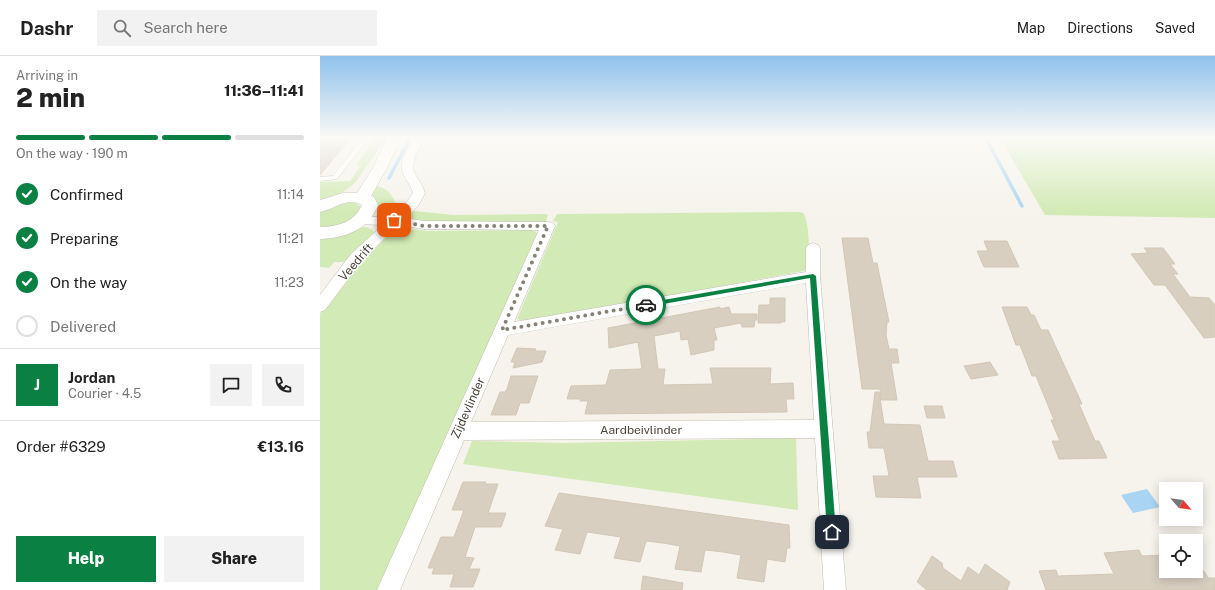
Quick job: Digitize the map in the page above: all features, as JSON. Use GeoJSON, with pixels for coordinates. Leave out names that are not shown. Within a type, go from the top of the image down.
{"type":"FeatureCollection","features":[{"type":"Feature","properties":{"kind":"street"},"geometry":{"type":"LineString","coordinates":[[322,234],[344,229],[359,207],[381,163]]}},
{"type":"Feature","properties":{"kind":"street","name":"Veedrift"},"geometry":{"type":"LineString","coordinates":[[320,306],[356,258],[413,203],[419,192],[417,185],[408,172],[409,163]]}},
{"type":"Feature","properties":{"kind":"street"},"geometry":{"type":"LineString","coordinates":[[320,207],[334,200],[359,207],[394,220]]}},
{"type":"Feature","properties":{"kind":"street","name":"Zijdevlinder"},"geometry":{"type":"LineString","coordinates":[[388,590],[548,226],[424,226],[394,220]]}},
{"type":"Feature","properties":{"kind":"street"},"geometry":{"type":"LineString","coordinates":[[813,248],[813,276],[835,590]]}},
{"type":"Feature","properties":{"kind":"street"},"geometry":{"type":"LineString","coordinates":[[502,330],[813,276]]}},
{"type":"Feature","properties":{"kind":"street","name":"Aardbeivlinder"},"geometry":{"type":"LineString","coordinates":[[458,431],[824,429]]}},
{"type":"Feature","properties":{"kind":"lane"},"geometry":{"type":"LineString","coordinates":[[320,179],[335,178],[347,163]]}},
{"type":"Feature","properties":{"kind":"green space"},"geometry":{"type":"Polygon","coordinates":[[[358,163],[369,163],[355,183],[343,192],[320,202],[320,182],[350,181],[361,165],[356,166],[358,163]]]}},
{"type":"Feature","properties":{"kind":"green space"},"geometry":{"type":"Polygon","coordinates":[[[1015,163],[1215,163],[1215,218],[1045,215],[1015,163]]]}},
{"type":"Feature","properties":{"kind":"green space"},"geometry":{"type":"Polygon","coordinates":[[[374,186],[383,188],[390,193],[396,204],[397,210],[387,212],[378,210],[376,201],[372,194],[374,186]]]}},
{"type":"Feature","properties":{"kind":"green space"},"geometry":{"type":"Polygon","coordinates":[[[349,202],[356,203],[360,206],[359,212],[351,220],[338,225],[325,227],[320,226],[320,212],[337,204],[349,202]]]}},
{"type":"Feature","properties":{"kind":"green space"},"geometry":{"type":"Polygon","coordinates":[[[415,211],[453,215],[548,215],[545,224],[427,224],[410,220],[408,218],[410,212],[415,211]]]}},
{"type":"Feature","properties":{"kind":"green space"},"geometry":{"type":"Polygon","coordinates":[[[803,213],[807,224],[809,242],[808,260],[804,271],[526,322],[517,319],[558,222],[553,221],[557,214],[803,213]]]}},
{"type":"Feature","properties":{"kind":"green space"},"geometry":{"type":"Polygon","coordinates":[[[366,227],[373,230],[374,234],[349,262],[334,262],[329,268],[320,267],[320,240],[356,228],[366,227]]]}},
{"type":"Feature","properties":{"kind":"green space"},"geometry":{"type":"Polygon","coordinates":[[[403,228],[428,231],[530,230],[536,232],[538,236],[379,590],[320,590],[320,314],[354,268],[387,235],[403,228]]]}},
{"type":"Feature","properties":{"kind":"green space"},"geometry":{"type":"Polygon","coordinates":[[[796,438],[798,510],[463,464],[472,441],[566,443],[796,438]]]}},
{"type":"Feature","properties":{"kind":"water"},"geometry":{"type":"Polygon","coordinates":[[[1147,489],[1159,507],[1133,513],[1121,495],[1147,489]]]}},
{"type":"Feature","properties":{"kind":"building"},"geometry":{"type":"Polygon","coordinates":[[[320,163],[330,163],[320,175],[320,163]]]}},
{"type":"Feature","properties":{"kind":"building"},"geometry":{"type":"Polygon","coordinates":[[[842,238],[868,238],[873,263],[877,263],[889,322],[887,322],[886,335],[889,349],[897,349],[899,363],[891,363],[897,400],[881,400],[880,389],[862,389],[842,238]]]}},
{"type":"Feature","properties":{"kind":"building"},"geometry":{"type":"Polygon","coordinates":[[[984,241],[1007,241],[1019,267],[984,267],[977,251],[988,251],[984,241]]]}},
{"type":"Feature","properties":{"kind":"building"},"geometry":{"type":"Polygon","coordinates":[[[1144,248],[1163,248],[1175,264],[1170,264],[1178,274],[1173,274],[1190,297],[1209,298],[1215,305],[1215,337],[1204,338],[1165,285],[1154,285],[1131,254],[1148,253],[1144,248]]]}},
{"type":"Feature","properties":{"kind":"building"},"geometry":{"type":"Polygon","coordinates":[[[770,298],[785,298],[785,322],[758,323],[759,305],[770,305],[770,298]]]}},
{"type":"Feature","properties":{"kind":"building"},"geometry":{"type":"Polygon","coordinates":[[[720,307],[720,309],[729,307],[731,314],[757,314],[757,320],[755,320],[754,327],[742,327],[741,323],[714,328],[717,340],[714,340],[714,350],[691,355],[688,339],[681,340],[680,331],[654,336],[658,369],[665,369],[663,385],[713,384],[710,368],[771,368],[770,384],[793,383],[794,399],[786,399],[787,412],[585,414],[588,401],[580,401],[581,399],[567,399],[571,386],[606,385],[610,370],[642,369],[638,342],[609,348],[608,328],[720,307]]]}},
{"type":"Feature","properties":{"kind":"building"},"geometry":{"type":"Polygon","coordinates":[[[1002,307],[1027,307],[1031,315],[1034,315],[1041,330],[1048,330],[1082,404],[1079,404],[1095,441],[1099,441],[1107,458],[1059,459],[1052,441],[1060,441],[1051,420],[1054,420],[1036,376],[1032,376],[1020,345],[1016,345],[1002,307]]]}},
{"type":"Feature","properties":{"kind":"building"},"geometry":{"type":"Polygon","coordinates":[[[517,348],[546,351],[542,362],[513,368],[515,362],[511,362],[517,348]]]}},
{"type":"Feature","properties":{"kind":"building"},"geometry":{"type":"Polygon","coordinates":[[[990,362],[998,375],[971,379],[964,366],[990,362]]]}},
{"type":"Feature","properties":{"kind":"building"},"geometry":{"type":"Polygon","coordinates":[[[511,376],[538,376],[529,403],[520,403],[516,415],[491,415],[500,392],[505,392],[511,376]]]}},
{"type":"Feature","properties":{"kind":"building"},"geometry":{"type":"Polygon","coordinates":[[[875,392],[879,392],[884,424],[920,425],[928,461],[953,461],[957,477],[917,477],[921,498],[876,497],[873,476],[889,476],[884,448],[869,448],[867,432],[870,432],[875,392]]]}},
{"type":"Feature","properties":{"kind":"building"},"geometry":{"type":"Polygon","coordinates":[[[924,406],[942,406],[945,418],[927,418],[924,406]]]}},
{"type":"Feature","properties":{"kind":"building"},"geometry":{"type":"Polygon","coordinates":[[[463,482],[486,482],[485,484],[498,484],[488,513],[506,513],[501,527],[475,527],[465,557],[474,558],[469,569],[480,569],[473,587],[450,587],[454,574],[432,574],[434,568],[428,568],[441,537],[454,537],[464,510],[452,510],[463,482]]]}},
{"type":"Feature","properties":{"kind":"building"},"geometry":{"type":"Polygon","coordinates":[[[559,493],[789,525],[790,548],[787,548],[785,562],[767,559],[764,582],[737,578],[741,555],[723,552],[705,550],[701,572],[675,569],[680,546],[663,543],[646,541],[640,562],[614,558],[621,537],[587,532],[580,554],[555,550],[563,529],[545,526],[559,493]]]}},
{"type":"Feature","properties":{"kind":"building"},"geometry":{"type":"Polygon","coordinates":[[[1139,550],[1142,556],[1159,555],[1159,578],[1203,578],[1204,571],[1208,578],[1215,578],[1215,590],[1046,590],[1039,571],[1056,570],[1058,576],[1114,574],[1104,553],[1139,550]]]}},
{"type":"Feature","properties":{"kind":"building"},"geometry":{"type":"Polygon","coordinates":[[[932,556],[942,563],[943,568],[961,581],[968,567],[979,575],[985,564],[1010,582],[1007,590],[927,590],[917,582],[932,556]]]}},
{"type":"Feature","properties":{"kind":"building"},"geometry":{"type":"Polygon","coordinates":[[[643,576],[683,583],[682,590],[641,590],[643,576]]]}},
{"type":"Feature","properties":{"kind":"waterway"},"geometry":{"type":"LineString","coordinates":[[389,178],[397,163]]}},
{"type":"Feature","properties":{"kind":"waterway"},"geometry":{"type":"LineString","coordinates":[[999,163],[1022,206]]}},
{"type":"Feature","properties":{"kind":"way so far"},"geometry":{"type":"LineString","coordinates":[[394,220],[424,226],[548,226],[502,330],[646,305]]}},
{"type":"Feature","properties":{"kind":"route"},"geometry":{"type":"LineString","coordinates":[[646,305],[813,276],[832,532]]}}]}
